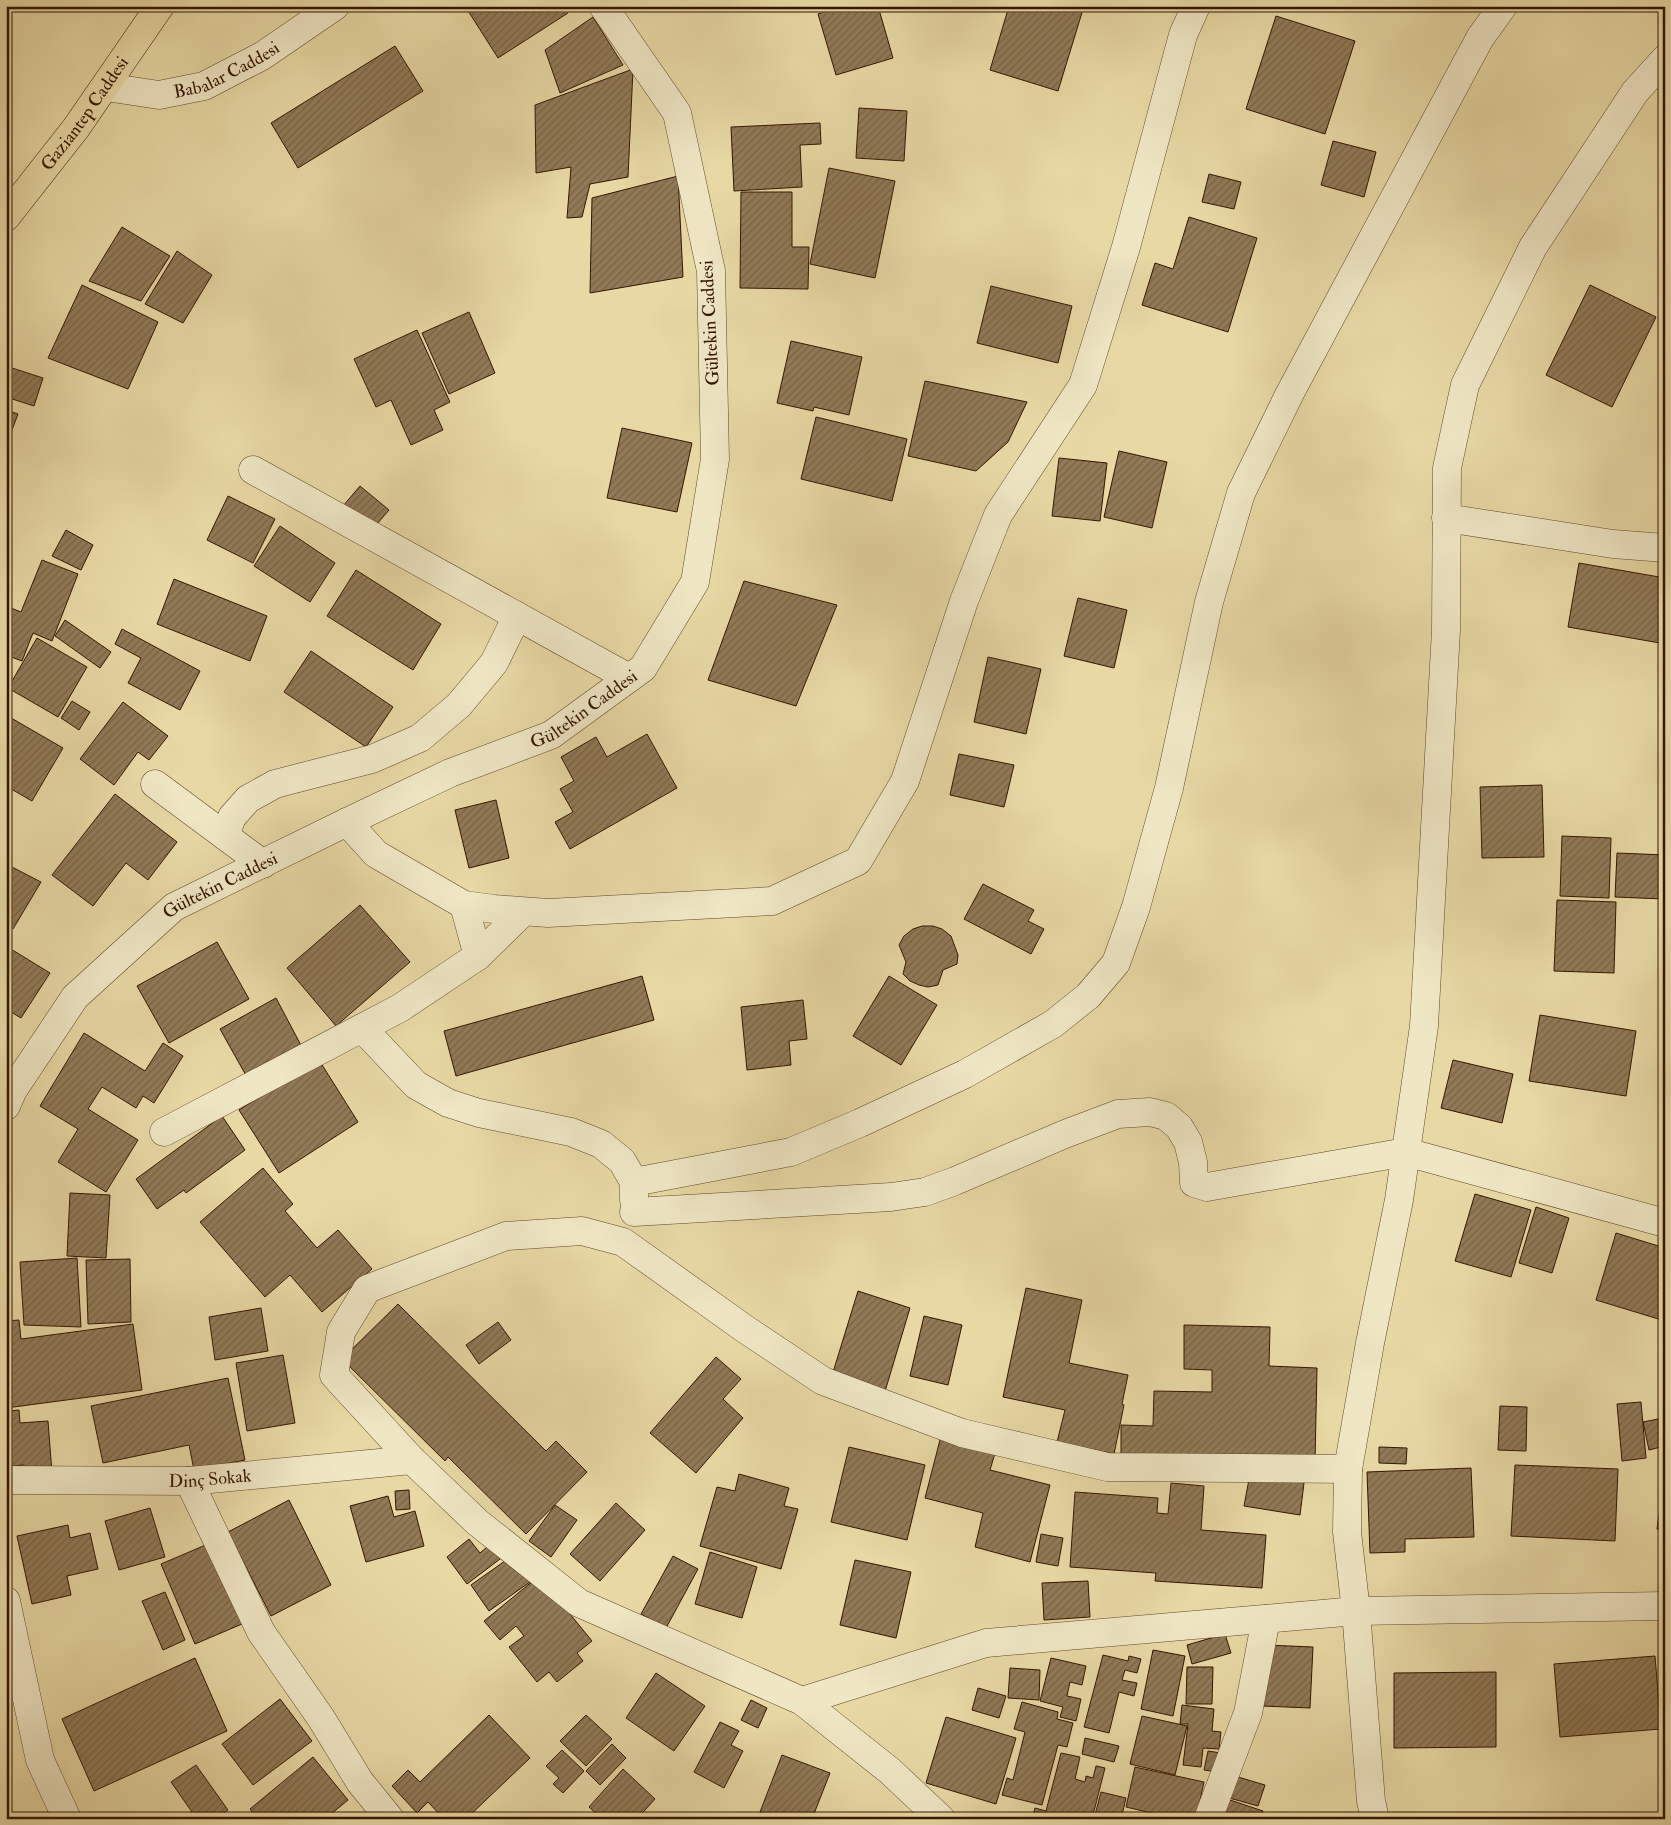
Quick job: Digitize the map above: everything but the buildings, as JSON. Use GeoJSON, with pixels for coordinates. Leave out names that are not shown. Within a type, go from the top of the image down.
{"type":"FeatureCollection","features":[{"type":"Feature","properties":{"kind":"main road","name":"Gaziantep Caddesi"},"geometry":{"type":"LineString","coordinates":[[7,215],[76,128],[160,6]]}},
{"type":"Feature","properties":{"kind":"street","name":"Babalar Caddesi"},"geometry":{"type":"LineString","coordinates":[[106,87],[159,94],[204,86],[262,56],[335,6]]}},
{"type":"Feature","properties":{"kind":"street","name":"Gültekin Caddesi"},"geometry":{"type":"LineString","coordinates":[[6,1106],[13,1090],[75,997],[174,908],[450,773],[551,735],[643,668],[695,582],[715,459],[711,271],[677,113],[603,6]]}},
{"type":"Feature","properties":{"kind":"street"},"geometry":{"type":"LineString","coordinates":[[347,822],[376,854],[464,905],[523,912],[548,913],[772,901],[858,861],[904,781],[964,600],[998,515],[1083,385],[1126,247],[1183,34],[1196,6]]}},
{"type":"Feature","properties":{"kind":"street"},"geometry":{"type":"LineString","coordinates":[[634,1182],[791,1152],[860,1124],[965,1074],[1053,1024],[1088,996],[1116,963],[1136,907],[1169,788],[1209,602],[1241,493],[1290,393],[1480,38],[1503,6]]}},
{"type":"Feature","properties":{"kind":"street"},"geometry":{"type":"LineString","coordinates":[[1375,1819],[1371,1801],[1356,1611],[1347,1532],[1348,1468],[1370,1343],[1399,1200],[1424,1026],[1446,630],[1447,468],[1465,385],[1533,247],[1635,92],[1665,58]]}},
{"type":"Feature","properties":{"kind":"street"},"geometry":{"type":"LineString","coordinates":[[253,470],[629,678]]}},
{"type":"Feature","properties":{"kind":"street"},"geometry":{"type":"LineString","coordinates":[[1446,518],[1613,544],[1665,548]]}},
{"type":"Feature","properties":{"kind":"street"},"geometry":{"type":"LineString","coordinates":[[226,836],[232,818],[248,799],[275,784],[372,759],[420,738],[459,705],[494,663],[517,616]]}},
{"type":"Feature","properties":{"kind":"street"},"geometry":{"type":"LineString","coordinates":[[155,784],[263,864]]}},
{"type":"Feature","properties":{"kind":"street"},"geometry":{"type":"LineString","coordinates":[[464,905],[478,956]]}},
{"type":"Feature","properties":{"kind":"street"},"geometry":{"type":"LineString","coordinates":[[164,1132],[400,1008],[478,956],[523,912]]}},
{"type":"Feature","properties":{"kind":"street"},"geometry":{"type":"LineString","coordinates":[[362,1028],[416,1085],[432,1094],[479,1113],[571,1132],[601,1144],[622,1161],[634,1182],[634,1212],[623,1242]]}},
{"type":"Feature","properties":{"kind":"street"},"geometry":{"type":"LineString","coordinates":[[634,1212],[891,1197],[925,1192],[1118,1114],[1150,1112],[1166,1116],[1179,1127],[1188,1142],[1193,1162],[1194,1183],[1207,1187],[1406,1152],[1665,1223]]}},
{"type":"Feature","properties":{"kind":"street"},"geometry":{"type":"LineString","coordinates":[[941,1819],[890,1771],[802,1701],[579,1603],[477,1522],[412,1460],[334,1375],[341,1332],[367,1289],[506,1236],[582,1232],[623,1242],[745,1329],[823,1381],[962,1433],[1107,1467],[1348,1468]]}},
{"type":"Feature","properties":{"kind":"street","name":"Dinç Sokak"},"geometry":{"type":"LineString","coordinates":[[6,1480],[189,1481],[412,1460]]}},
{"type":"Feature","properties":{"kind":"street"},"geometry":{"type":"LineString","coordinates":[[189,1481],[261,1632],[321,1718],[360,1782],[390,1819]]}},
{"type":"Feature","properties":{"kind":"street"},"geometry":{"type":"LineString","coordinates":[[6,1601],[40,1760],[67,1819]]}},
{"type":"Feature","properties":{"kind":"street"},"geometry":{"type":"LineString","coordinates":[[802,1701],[986,1643],[1356,1611],[1665,1606]]}},
{"type":"Feature","properties":{"kind":"street"},"geometry":{"type":"LineString","coordinates":[[1208,1819],[1248,1713],[1266,1619]]}}]}
